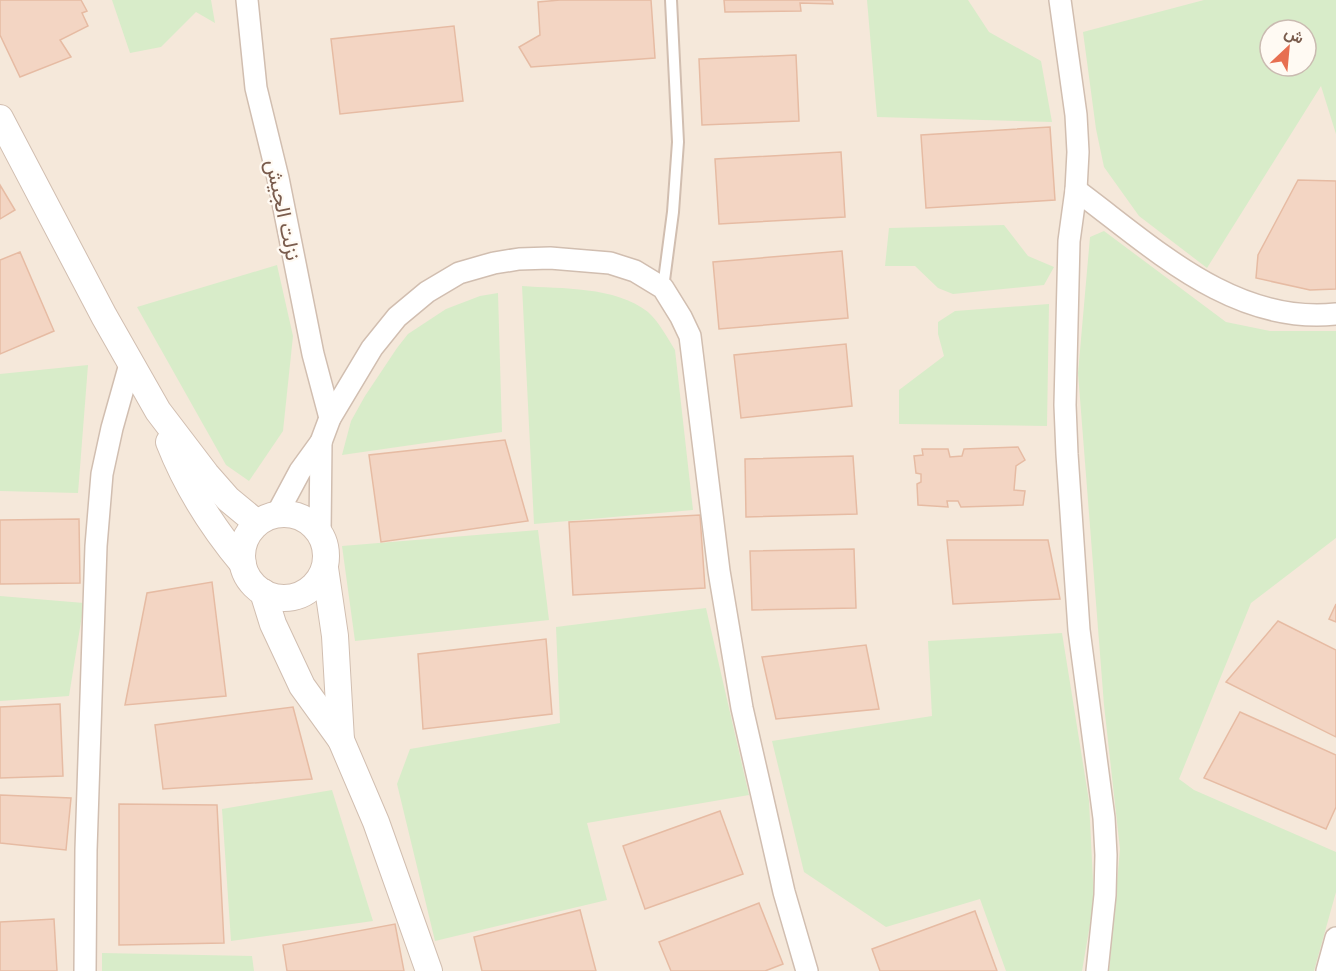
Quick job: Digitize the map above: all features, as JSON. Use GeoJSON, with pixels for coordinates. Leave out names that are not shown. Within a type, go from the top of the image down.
{"type":"FeatureCollection","features":[{"type":"Feature","properties":{"kind":"street","name":"نزلت الجيش"},"geometry":{"type":"LineString","coordinates":[[248,0],[256,88],[330,418]]}},
{"type":"Feature","properties":{"kind":"street"},"geometry":{"type":"LineString","coordinates":[[1060,0],[1076,115],[1078,152],[1076,190],[1069,241],[1065,405],[1079,630],[1104,818],[1105,895],[1097,971]]}},
{"type":"Feature","properties":{"kind":"street"},"geometry":{"type":"LineString","coordinates":[[0,118],[130,364],[158,411],[206,474],[228,499],[267,519],[289,514],[301,518],[312,524],[320,533]]}},
{"type":"Feature","properties":{"kind":"street"},"geometry":{"type":"LineString","coordinates":[[1076,190],[1169,259],[1222,292],[1243,302],[1287,313],[1336,314]]}},
{"type":"Feature","properties":{"kind":"street"},"geometry":{"type":"LineString","coordinates":[[243,564],[243,549],[247,535],[267,519],[321,442],[330,418],[372,348],[397,317],[427,291],[459,273],[519,258],[578,259],[610,263],[635,271],[663,288],[690,336],[719,571],[742,708],[784,892],[807,971]]}},
{"type":"Feature","properties":{"kind":"street"},"geometry":{"type":"LineString","coordinates":[[85,971],[86,850],[96,546],[102,474],[130,364]]}},
{"type":"Feature","properties":{"kind":"street"},"geometry":{"type":"LineString","coordinates":[[158,411],[169,444],[195,497],[221,537],[243,564],[254,585],[263,592],[284,598],[295,597],[313,586],[325,568]]}},
{"type":"Feature","properties":{"kind":"street"},"geometry":{"type":"LineString","coordinates":[[321,442],[320,533],[326,550],[325,568],[335,636],[341,740]]}},
{"type":"Feature","properties":{"kind":"street"},"geometry":{"type":"LineString","coordinates":[[263,592],[273,624],[302,686],[341,740],[376,822],[429,971]]}},
{"type":"Feature","properties":{"kind":"street"},"geometry":{"type":"LineString","coordinates":[[1327,971],[1336,938]]}},
{"type":"Feature","properties":{"kind":"lane"},"geometry":{"type":"LineString","coordinates":[[663,288],[673,212],[678,142],[671,0]]}},
{"type":"Feature","properties":{"kind":"shaded area"},"geometry":{"type":"Polygon","coordinates":[[[0,0],[1336,0],[1336,971],[0,971],[0,0]]]}},
{"type":"Feature","properties":{"kind":"green space"},"geometry":{"type":"Polygon","coordinates":[[[112,0],[211,0],[215,23],[196,12],[161,47],[130,53],[112,0]]]}},
{"type":"Feature","properties":{"kind":"green space"},"geometry":{"type":"Polygon","coordinates":[[[867,0],[968,0],[989,32],[1041,61],[1052,122],[877,117],[867,0]]]}},
{"type":"Feature","properties":{"kind":"green space"},"geometry":{"type":"Polygon","coordinates":[[[1204,0],[1336,0],[1336,134],[1321,86],[1207,268],[1139,216],[1104,167],[1096,129],[1083,32],[1204,0]]]}},
{"type":"Feature","properties":{"kind":"green space"},"geometry":{"type":"Polygon","coordinates":[[[1004,225],[1028,256],[1054,267],[1044,285],[953,294],[938,288],[915,266],[885,266],[889,228],[1004,225]]]}},
{"type":"Feature","properties":{"kind":"green space"},"geometry":{"type":"Polygon","coordinates":[[[1104,231],[1226,322],[1270,331],[1336,331],[1336,538],[1251,603],[1179,779],[1194,790],[1336,852],[1336,892],[1314,971],[1109,971],[1120,849],[1104,705],[1078,373],[1090,237],[1104,231]]]}},
{"type":"Feature","properties":{"kind":"green space"},"geometry":{"type":"Polygon","coordinates":[[[277,265],[293,336],[283,431],[249,481],[226,465],[137,307],[277,265]]]}},
{"type":"Feature","properties":{"kind":"green space"},"geometry":{"type":"Polygon","coordinates":[[[522,286],[588,290],[620,297],[648,312],[656,320],[675,350],[693,510],[534,524],[522,286]]]}},
{"type":"Feature","properties":{"kind":"green space"},"geometry":{"type":"Polygon","coordinates":[[[498,293],[502,432],[342,455],[351,421],[365,396],[408,334],[446,309],[480,296],[498,293]]]}},
{"type":"Feature","properties":{"kind":"green space"},"geometry":{"type":"Polygon","coordinates":[[[1049,304],[1047,426],[899,424],[899,390],[944,356],[938,334],[938,322],[955,311],[1049,304]]]}},
{"type":"Feature","properties":{"kind":"green space"},"geometry":{"type":"Polygon","coordinates":[[[88,365],[78,493],[0,491],[0,374],[88,365]]]}},
{"type":"Feature","properties":{"kind":"green space"},"geometry":{"type":"Polygon","coordinates":[[[538,530],[549,620],[355,641],[342,546],[538,530]]]}},
{"type":"Feature","properties":{"kind":"green space"},"geometry":{"type":"Polygon","coordinates":[[[0,596],[84,603],[69,696],[0,701],[0,596]]]}},
{"type":"Feature","properties":{"kind":"green space"},"geometry":{"type":"Polygon","coordinates":[[[706,608],[749,795],[587,823],[607,900],[435,941],[397,784],[410,749],[560,723],[556,627],[706,608]]]}},
{"type":"Feature","properties":{"kind":"green space"},"geometry":{"type":"Polygon","coordinates":[[[1062,633],[1089,801],[1094,901],[1082,971],[1006,971],[980,899],[886,927],[804,872],[772,741],[932,716],[928,641],[1062,633]]]}},
{"type":"Feature","properties":{"kind":"green space"},"geometry":{"type":"Polygon","coordinates":[[[332,790],[373,921],[231,941],[222,809],[332,790]]]}},
{"type":"Feature","properties":{"kind":"green space"},"geometry":{"type":"Polygon","coordinates":[[[102,953],[252,956],[254,971],[102,971],[102,953]]]}},
{"type":"Feature","properties":{"kind":"building"},"geometry":{"type":"Polygon","coordinates":[[[0,0],[81,0],[87,11],[82,13],[88,26],[60,40],[71,57],[20,77],[0,35],[0,0]]]}},
{"type":"Feature","properties":{"kind":"building"},"geometry":{"type":"Polygon","coordinates":[[[651,0],[655,58],[531,67],[519,47],[540,35],[538,2],[651,0]]]}},
{"type":"Feature","properties":{"kind":"building"},"geometry":{"type":"Polygon","coordinates":[[[724,0],[832,0],[833,4],[800,3],[801,11],[725,12],[724,0]]]}},
{"type":"Feature","properties":{"kind":"building"},"geometry":{"type":"Polygon","coordinates":[[[454,26],[463,101],[340,114],[331,39],[454,26]]]}},
{"type":"Feature","properties":{"kind":"building"},"geometry":{"type":"Polygon","coordinates":[[[796,55],[799,121],[702,125],[699,59],[796,55]]]}},
{"type":"Feature","properties":{"kind":"building"},"geometry":{"type":"Polygon","coordinates":[[[1050,127],[1055,200],[926,208],[921,135],[1050,127]]]}},
{"type":"Feature","properties":{"kind":"building"},"geometry":{"type":"Polygon","coordinates":[[[841,152],[845,217],[719,224],[715,159],[841,152]]]}},
{"type":"Feature","properties":{"kind":"building"},"geometry":{"type":"Polygon","coordinates":[[[1298,180],[1336,181],[1336,289],[1310,290],[1256,278],[1258,255],[1298,180]]]}},
{"type":"Feature","properties":{"kind":"building"},"geometry":{"type":"Polygon","coordinates":[[[0,185],[15,210],[0,219],[0,185]]]}},
{"type":"Feature","properties":{"kind":"building"},"geometry":{"type":"Polygon","coordinates":[[[842,251],[848,318],[719,329],[713,262],[842,251]]]}},
{"type":"Feature","properties":{"kind":"building"},"geometry":{"type":"Polygon","coordinates":[[[20,252],[54,331],[0,354],[0,260],[20,252]]]}},
{"type":"Feature","properties":{"kind":"building"},"geometry":{"type":"Polygon","coordinates":[[[846,344],[852,406],[741,418],[734,355],[846,344]]]}},
{"type":"Feature","properties":{"kind":"building"},"geometry":{"type":"Polygon","coordinates":[[[505,440],[528,521],[381,542],[369,455],[505,440]]]}},
{"type":"Feature","properties":{"kind":"building"},"geometry":{"type":"Polygon","coordinates":[[[1018,447],[1025,460],[1016,466],[1014,490],[1025,491],[1023,505],[961,507],[958,501],[947,501],[948,507],[918,505],[917,484],[921,482],[921,474],[916,473],[914,456],[923,455],[922,449],[948,449],[950,457],[962,456],[964,449],[1018,447]]]}},
{"type":"Feature","properties":{"kind":"building"},"geometry":{"type":"Polygon","coordinates":[[[853,456],[857,514],[746,517],[745,459],[853,456]]]}},
{"type":"Feature","properties":{"kind":"building"},"geometry":{"type":"Polygon","coordinates":[[[700,515],[705,588],[573,595],[569,522],[700,515]]]}},
{"type":"Feature","properties":{"kind":"building"},"geometry":{"type":"Polygon","coordinates":[[[79,519],[80,583],[0,584],[0,520],[79,519]]]}},
{"type":"Feature","properties":{"kind":"building"},"geometry":{"type":"Polygon","coordinates":[[[947,540],[1048,540],[1060,599],[953,604],[947,540]]]}},
{"type":"Feature","properties":{"kind":"building"},"geometry":{"type":"Polygon","coordinates":[[[854,549],[856,608],[752,610],[750,551],[854,549]]]}},
{"type":"Feature","properties":{"kind":"building"},"geometry":{"type":"Polygon","coordinates":[[[212,582],[226,696],[125,705],[147,593],[212,582]]]}},
{"type":"Feature","properties":{"kind":"building"},"geometry":{"type":"Polygon","coordinates":[[[1336,604],[1336,622],[1329,619],[1336,604]]]}},
{"type":"Feature","properties":{"kind":"building"},"geometry":{"type":"Polygon","coordinates":[[[1278,621],[1336,650],[1336,737],[1226,682],[1278,621]]]}},
{"type":"Feature","properties":{"kind":"building"},"geometry":{"type":"Polygon","coordinates":[[[546,639],[552,714],[423,729],[418,654],[546,639]]]}},
{"type":"Feature","properties":{"kind":"building"},"geometry":{"type":"Polygon","coordinates":[[[866,645],[879,709],[776,719],[762,657],[866,645]]]}},
{"type":"Feature","properties":{"kind":"building"},"geometry":{"type":"Polygon","coordinates":[[[60,704],[63,776],[0,778],[0,707],[60,704]]]}},
{"type":"Feature","properties":{"kind":"building"},"geometry":{"type":"Polygon","coordinates":[[[293,707],[312,779],[163,789],[155,725],[293,707]]]}},
{"type":"Feature","properties":{"kind":"building"},"geometry":{"type":"Polygon","coordinates":[[[1240,712],[1336,755],[1336,807],[1326,829],[1204,778],[1240,712]]]}},
{"type":"Feature","properties":{"kind":"building"},"geometry":{"type":"Polygon","coordinates":[[[0,795],[71,798],[66,850],[0,843],[0,795]]]}},
{"type":"Feature","properties":{"kind":"building"},"geometry":{"type":"Polygon","coordinates":[[[119,804],[217,805],[224,943],[119,945],[119,804]]]}},
{"type":"Feature","properties":{"kind":"building"},"geometry":{"type":"Polygon","coordinates":[[[720,811],[743,874],[645,909],[623,846],[720,811]]]}},
{"type":"Feature","properties":{"kind":"building"},"geometry":{"type":"Polygon","coordinates":[[[759,903],[783,964],[765,971],[671,971],[659,942],[759,903]]]}},
{"type":"Feature","properties":{"kind":"building"},"geometry":{"type":"Polygon","coordinates":[[[580,910],[596,971],[482,971],[474,937],[580,910]]]}},
{"type":"Feature","properties":{"kind":"building"},"geometry":{"type":"Polygon","coordinates":[[[975,911],[997,971],[880,971],[872,949],[975,911]]]}},
{"type":"Feature","properties":{"kind":"building"},"geometry":{"type":"Polygon","coordinates":[[[54,919],[57,971],[0,971],[0,922],[54,919]]]}},
{"type":"Feature","properties":{"kind":"building"},"geometry":{"type":"Polygon","coordinates":[[[395,924],[404,971],[287,971],[283,945],[395,924]]]}}]}
